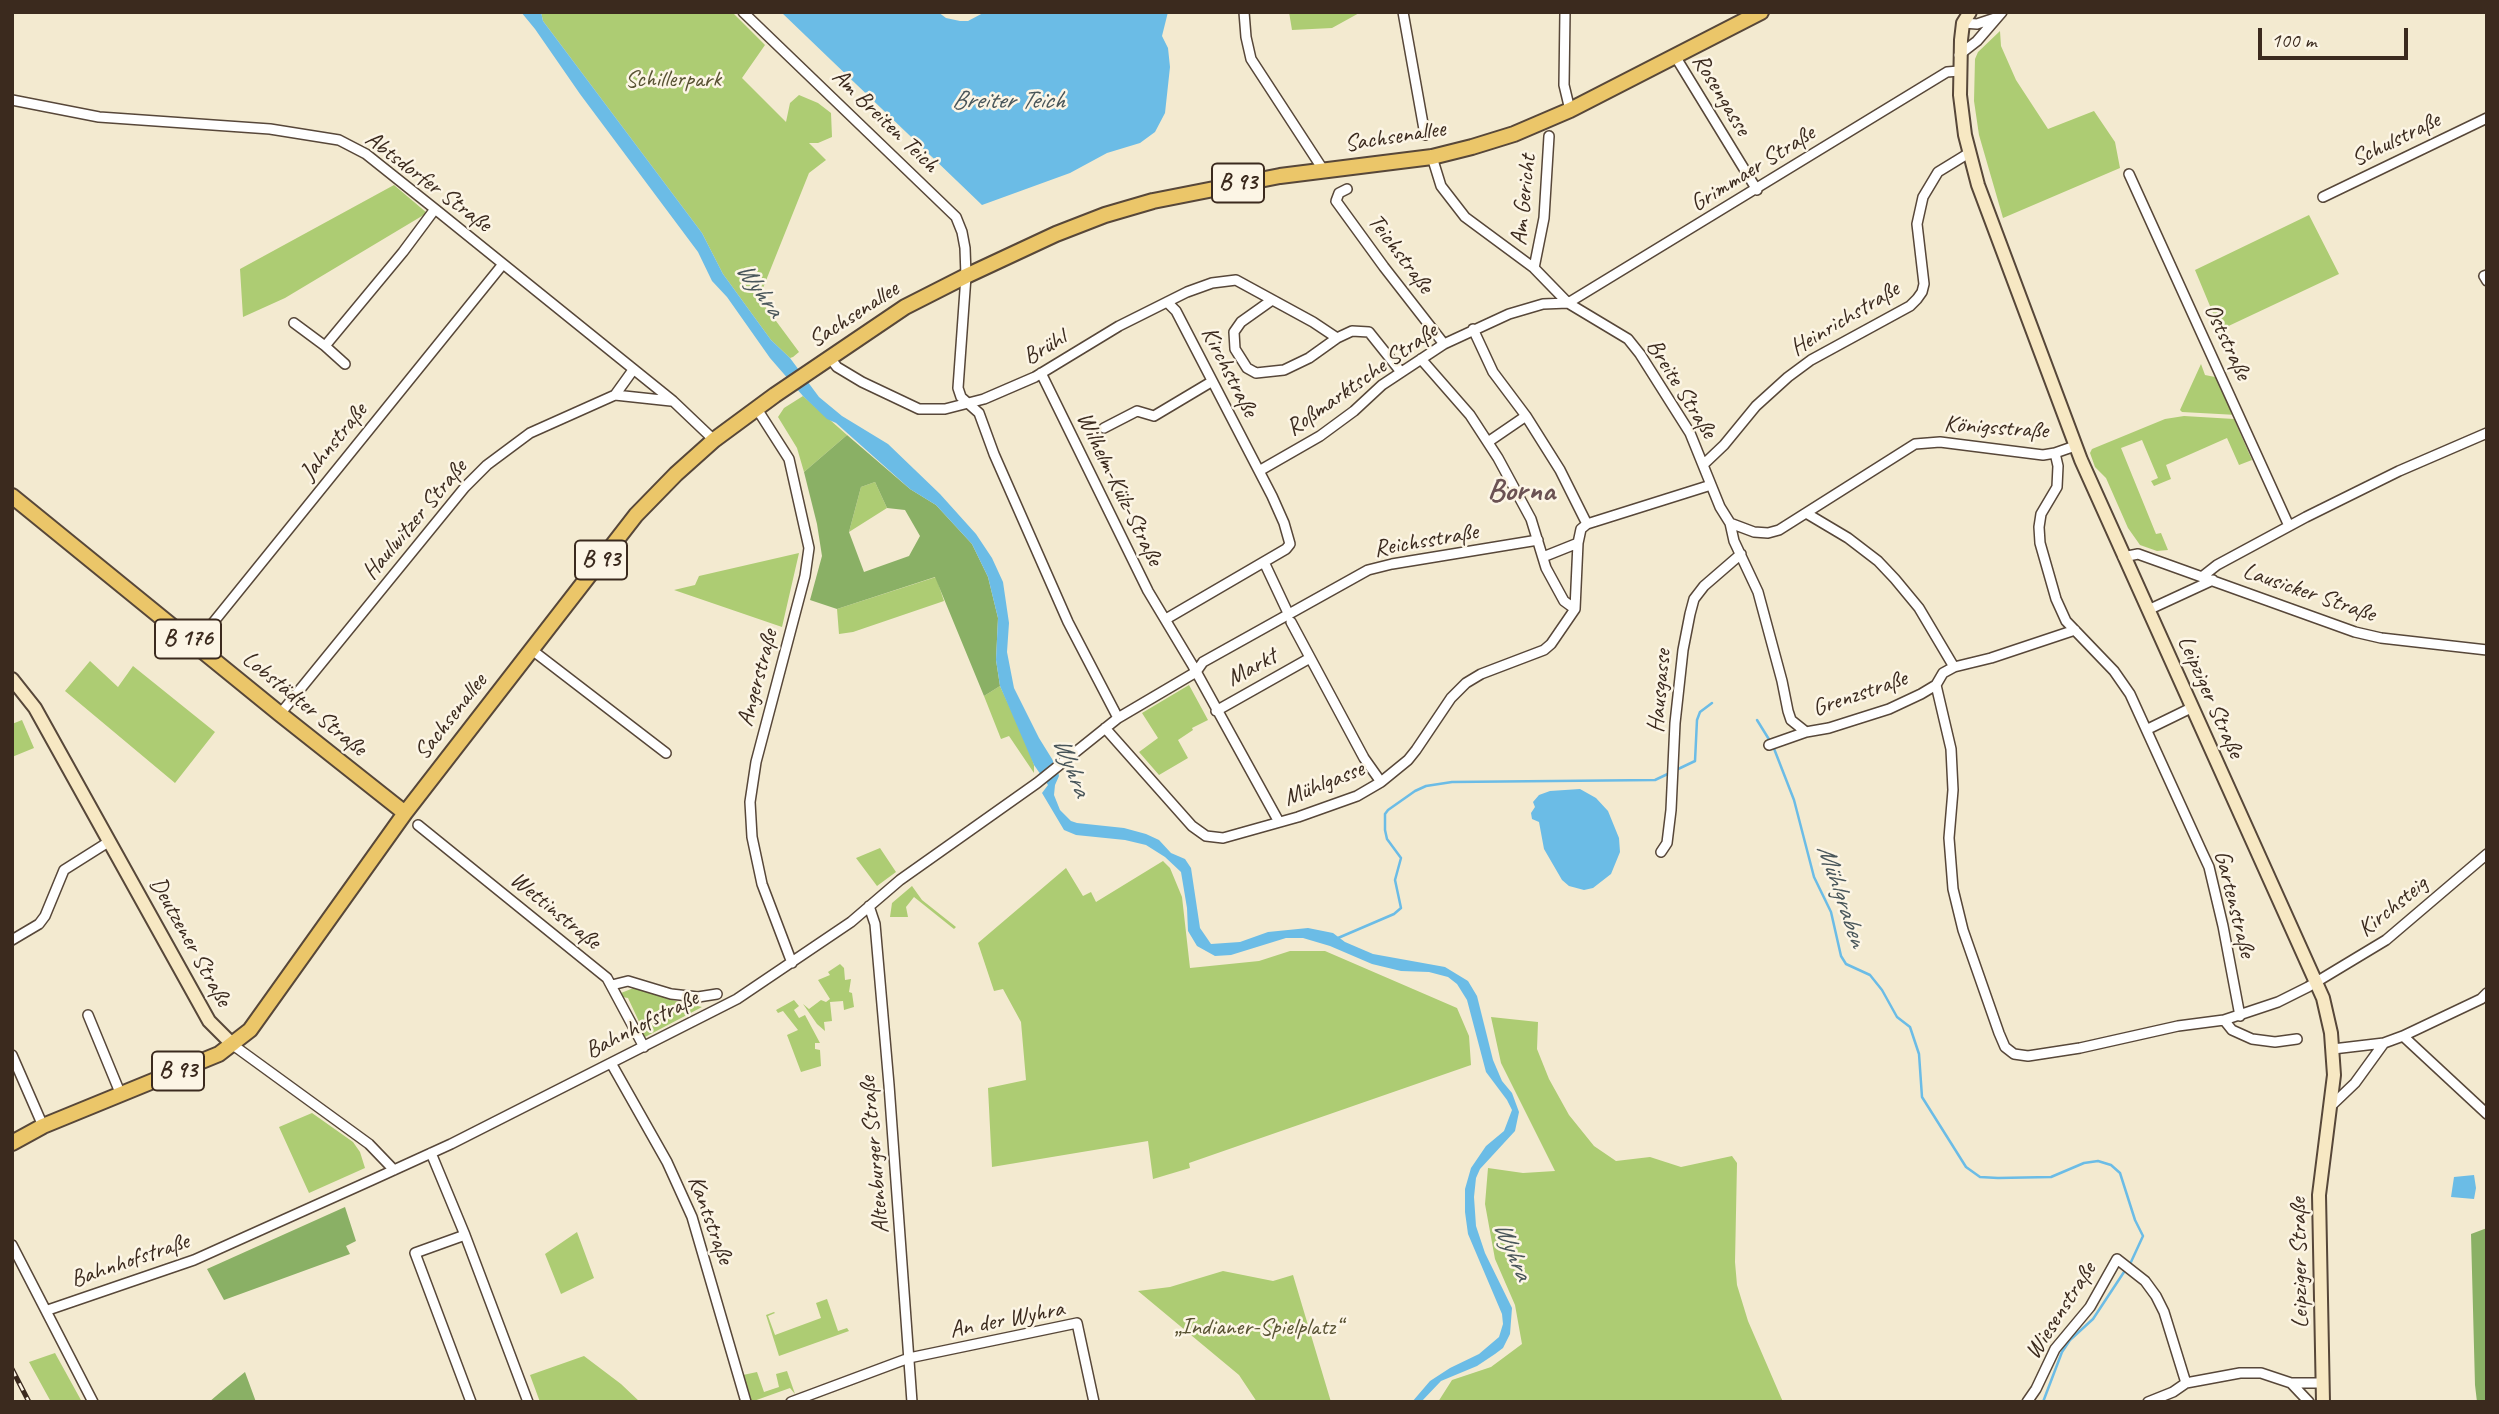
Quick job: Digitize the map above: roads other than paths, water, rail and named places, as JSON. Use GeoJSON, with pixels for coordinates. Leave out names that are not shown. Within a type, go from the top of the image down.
{"type":"FeatureCollection","features":[{"type":"Feature","properties":{"kind":"main road","name":"Sachsenallee"},"geometry":{"type":"LineString","coordinates":[[233,1045],[262,1016],[405,813],[636,515],[714,440],[905,307],[1056,234],[1129,208],[1222,186],[1432,157],[1514,134],[1570,110],[1760,12]]}},
{"type":"Feature","properties":{"kind":"main road","name":"Lobstädter Straße"},"geometry":{"type":"LineString","coordinates":[[12,496],[405,813]]}},
{"type":"Feature","properties":{"kind":"main road","name":"B 93"},"geometry":{"type":"LineString","coordinates":[[12,1143],[43,1126],[219,1054],[233,1045]]}},
{"type":"Feature","properties":{"kind":"street","name":"Am Breiten Teich"},"geometry":{"type":"LineString","coordinates":[[743,12],[956,217],[965,248],[966,276]]}},
{"type":"Feature","properties":{"kind":"street"},"geometry":{"type":"LineString","coordinates":[[1244,12],[1248,48],[1258,73],[1324,171]]}},
{"type":"Feature","properties":{"kind":"street"},"geometry":{"type":"LineString","coordinates":[[1403,12],[1425,135]]}},
{"type":"Feature","properties":{"kind":"street"},"geometry":{"type":"LineString","coordinates":[[1565,12],[1564,85],[1570,110]]}},
{"type":"Feature","properties":{"kind":"street"},"geometry":{"type":"LineString","coordinates":[[1964,16],[1977,24],[2000,14]]}},
{"type":"Feature","properties":{"kind":"street"},"geometry":{"type":"LineString","coordinates":[[1959,55],[1977,41],[2000,14]]}},
{"type":"Feature","properties":{"kind":"street","name":"Leipziger Straße"},"geometry":{"type":"LineString","coordinates":[[1964,16],[1959,55],[1962,116],[1978,185],[2075,446],[2317,982],[2325,1006],[2333,1048],[2334,1075],[2319,1195],[2323,1402]]}},
{"type":"Feature","properties":{"kind":"street","name":"Rosengasse"},"geometry":{"type":"LineString","coordinates":[[1675,56],[1757,190]]}},
{"type":"Feature","properties":{"kind":"street","name":"Grimmaer Straße"},"geometry":{"type":"LineString","coordinates":[[1568,303],[1947,72],[1959,71]]}},
{"type":"Feature","properties":{"kind":"street","name":"Abtsdorfer Straße"},"geometry":{"type":"LineString","coordinates":[[12,100],[99,117],[270,129],[339,139],[366,154],[435,209],[673,401],[714,440]]}},
{"type":"Feature","properties":{"kind":"street","name":"Schulstraße"},"geometry":{"type":"LineString","coordinates":[[2323,197],[2487,118]]}},
{"type":"Feature","properties":{"kind":"street","name":"Am Gericht"},"geometry":{"type":"LineString","coordinates":[[1535,268],[1545,218],[1549,136]]}},
{"type":"Feature","properties":{"kind":"street","name":"Heinrichstraße"},"geometry":{"type":"LineString","coordinates":[[1704,464],[1724,445],[1756,406],[1788,377],[1811,360],[1910,306],[1917,299],[1924,284],[1917,224],[1923,197],[1938,172],[1969,153]]}},
{"type":"Feature","properties":{"kind":"street","name":"Breite Straße"},"geometry":{"type":"LineString","coordinates":[[1432,157],[1441,186],[1465,216],[1535,268],[1568,303],[1628,339],[1690,433],[1758,592],[1791,720],[1806,732]]}},
{"type":"Feature","properties":{"kind":"street","name":"Oststraße"},"geometry":{"type":"LineString","coordinates":[[2129,174],[2289,526]]}},
{"type":"Feature","properties":{"kind":"street","name":"Teichstraße"},"geometry":{"type":"LineString","coordinates":[[1347,189],[1339,193],[1336,201],[1444,344]]}},
{"type":"Feature","properties":{"kind":"street"},"geometry":{"type":"LineString","coordinates":[[325,346],[435,209]]}},
{"type":"Feature","properties":{"kind":"street","name":"Jahnstraße"},"geometry":{"type":"LineString","coordinates":[[195,645],[503,264]]}},
{"type":"Feature","properties":{"kind":"street"},"geometry":{"type":"LineString","coordinates":[[2487,275],[2484,276],[2487,281]]}},
{"type":"Feature","properties":{"kind":"street"},"geometry":{"type":"LineString","coordinates":[[966,276],[958,388],[961,397],[979,413],[994,454],[1068,622],[1118,718]]}},
{"type":"Feature","properties":{"kind":"street","name":"Brühl"},"geometry":{"type":"LineString","coordinates":[[830,358],[836,367],[862,382],[919,409],[935,410],[968,405],[1041,373],[1119,326],[1187,292],[1226,280],[1237,280],[1245,284],[1336,338]]}},
{"type":"Feature","properties":{"kind":"street"},"geometry":{"type":"LineString","coordinates":[[1272,300],[1241,322],[1234,332],[1235,349],[1247,368],[1256,373],[1284,370],[1352,331],[1369,332],[1401,372]]}},
{"type":"Feature","properties":{"kind":"street","name":"Kirchstraße"},"geometry":{"type":"LineString","coordinates":[[1167,302],[1176,311],[1259,471],[1289,537],[1290,544],[1286,549],[1264,562]]}},
{"type":"Feature","properties":{"kind":"street","name":"Roßmarktsche Straße"},"geometry":{"type":"LineString","coordinates":[[1259,471],[1320,436],[1401,372],[1444,344],[1520,310],[1543,304],[1568,303]]}},
{"type":"Feature","properties":{"kind":"street"},"geometry":{"type":"LineString","coordinates":[[293,323],[345,364]]}},
{"type":"Feature","properties":{"kind":"street"},"geometry":{"type":"LineString","coordinates":[[1473,329],[1493,372],[1526,416],[1560,470],[1587,524]]}},
{"type":"Feature","properties":{"kind":"street"},"geometry":{"type":"LineString","coordinates":[[1421,359],[1464,407],[1488,442],[1531,519],[1546,568],[1564,601],[1575,610]]}},
{"type":"Feature","properties":{"kind":"street"},"geometry":{"type":"LineString","coordinates":[[615,395],[633,370]]}},
{"type":"Feature","properties":{"kind":"street","name":"Wilhelm-Külz-Straße"},"geometry":{"type":"LineString","coordinates":[[1041,373],[1148,592],[1166,619]]}},
{"type":"Feature","properties":{"kind":"street"},"geometry":{"type":"LineString","coordinates":[[1104,428],[1137,411],[1154,416],[1211,382]]}},
{"type":"Feature","properties":{"kind":"street","name":"Haulwitzer Straße"},"geometry":{"type":"LineString","coordinates":[[280,714],[465,487],[487,465],[530,433],[615,395],[673,401]]}},
{"type":"Feature","properties":{"kind":"street","name":"Angerstraße"},"geometry":{"type":"LineString","coordinates":[[757,409],[789,459],[809,548],[805,576],[756,762],[750,802],[752,838],[762,884],[792,963]]}},
{"type":"Feature","properties":{"kind":"street"},"geometry":{"type":"LineString","coordinates":[[1488,442],[1526,416]]}},
{"type":"Feature","properties":{"kind":"street"},"geometry":{"type":"LineString","coordinates":[[2148,610],[2208,578],[2217,565],[2289,526],[2399,471],[2487,433]]}},
{"type":"Feature","properties":{"kind":"street","name":"Königsstraße"},"geometry":{"type":"LineString","coordinates":[[1730,523],[1754,532],[1768,533],[1779,530],[1915,444],[1940,442],[2032,454],[2055,453],[2075,446]]}},
{"type":"Feature","properties":{"kind":"street","name":"Gartenstraße"},"geometry":{"type":"LineString","coordinates":[[2055,453],[2058,466],[2057,487],[2041,514],[2039,533],[2056,599],[2066,621],[2088,641],[2130,694],[2209,867],[2240,1016]]}},
{"type":"Feature","properties":{"kind":"street"},"geometry":{"type":"LineString","coordinates":[[1575,610],[1578,534],[1587,524],[1711,485]]}},
{"type":"Feature","properties":{"kind":"street"},"geometry":{"type":"LineString","coordinates":[[1806,513],[1869,554],[1895,579],[1919,608],[1954,667],[1991,659],[2074,630]]}},
{"type":"Feature","properties":{"kind":"street","name":"Reichsstraße"},"geometry":{"type":"LineString","coordinates":[[1289,618],[1368,570],[1538,540]]}},
{"type":"Feature","properties":{"kind":"street"},"geometry":{"type":"LineString","coordinates":[[1543,557],[1578,543]]}},
{"type":"Feature","properties":{"kind":"street","name":"Hausgasse"},"geometry":{"type":"LineString","coordinates":[[1661,852],[1667,843],[1682,650],[1694,599],[1704,586],[1741,554]]}},
{"type":"Feature","properties":{"kind":"street","name":"Lausicker Straße"},"geometry":{"type":"LineString","coordinates":[[2123,557],[2138,554],[2355,632],[2381,638],[2487,650]]}},
{"type":"Feature","properties":{"kind":"street"},"geometry":{"type":"LineString","coordinates":[[1166,619],[1264,562]]}},
{"type":"Feature","properties":{"kind":"street","name":"Markt"},"geometry":{"type":"LineString","coordinates":[[1166,619],[1216,711],[1310,659],[1264,562]]}},
{"type":"Feature","properties":{"kind":"street","name":"Mühlgasse"},"geometry":{"type":"LineString","coordinates":[[1105,728],[1192,826],[1206,836],[1223,838],[1357,796],[1381,782],[1416,750],[1455,693],[1481,674],[1544,650],[1562,632],[1575,610]]}},
{"type":"Feature","properties":{"kind":"street","name":"Markt"},"geometry":{"type":"LineString","coordinates":[[1196,673],[1203,662],[1289,618]]}},
{"type":"Feature","properties":{"kind":"street"},"geometry":{"type":"LineString","coordinates":[[532,650],[666,753]]}},
{"type":"Feature","properties":{"kind":"street"},"geometry":{"type":"LineString","coordinates":[[1310,659],[1364,758],[1381,782]]}},
{"type":"Feature","properties":{"kind":"street","name":"Grenzstraße"},"geometry":{"type":"LineString","coordinates":[[1773,744],[1889,709],[1936,685],[1943,673],[1954,667]]}},
{"type":"Feature","properties":{"kind":"street","name":"Bahnhofstraße"},"geometry":{"type":"LineString","coordinates":[[48,1310],[197,1258],[394,1170],[737,999],[851,922],[900,880],[1037,783],[1118,718],[1196,673]]}},
{"type":"Feature","properties":{"kind":"street","name":"Deutzener Straße"},"geometry":{"type":"LineString","coordinates":[[12,679],[34,708],[209,1021],[233,1045],[369,1144],[394,1170]]}},
{"type":"Feature","properties":{"kind":"street","name":"Kirchsteig"},"geometry":{"type":"LineString","coordinates":[[1936,685],[1951,749],[1953,790],[1949,838],[1952,889],[1963,930],[2005,1047],[2014,1054],[2028,1056],[2080,1048],[2178,1026],[2224,1020],[2277,1002],[2317,982],[2386,940],[2487,853]]}},
{"type":"Feature","properties":{"kind":"street"},"geometry":{"type":"LineString","coordinates":[[2148,729],[2192,708]]}},
{"type":"Feature","properties":{"kind":"street"},"geometry":{"type":"LineString","coordinates":[[1216,711],[1279,822]]}},
{"type":"Feature","properties":{"kind":"street","name":"Wettinstraße"},"geometry":{"type":"LineString","coordinates":[[418,825],[600,972],[612,985],[644,1047]]}},
{"type":"Feature","properties":{"kind":"street"},"geometry":{"type":"LineString","coordinates":[[12,940],[39,924],[45,916],[64,870],[110,841]]}},
{"type":"Feature","properties":{"kind":"street","name":"Altenburger Straße"},"geometry":{"type":"LineString","coordinates":[[869,906],[875,924],[889,1085],[912,1402]]}},
{"type":"Feature","properties":{"kind":"street"},"geometry":{"type":"LineString","coordinates":[[612,985],[628,981],[671,994],[698,997],[717,994]]}},
{"type":"Feature","properties":{"kind":"street"},"geometry":{"type":"LineString","coordinates":[[2333,1048],[2384,1042],[2403,1036],[2481,999],[2487,993]]}},
{"type":"Feature","properties":{"kind":"street"},"geometry":{"type":"LineString","coordinates":[[88,1015],[121,1094]]}},
{"type":"Feature","properties":{"kind":"street"},"geometry":{"type":"LineString","coordinates":[[2224,1020],[2232,1030],[2252,1039],[2275,1042],[2297,1039]]}},
{"type":"Feature","properties":{"kind":"street"},"geometry":{"type":"LineString","coordinates":[[2403,1036],[2487,1114]]}},
{"type":"Feature","properties":{"kind":"street"},"geometry":{"type":"LineString","coordinates":[[2332,1105],[2354,1083],[2384,1042]]}},
{"type":"Feature","properties":{"kind":"street"},"geometry":{"type":"LineString","coordinates":[[12,1055],[43,1126]]}},
{"type":"Feature","properties":{"kind":"street","name":"Kantstraße"},"geometry":{"type":"LineString","coordinates":[[611,1062],[667,1161],[692,1217],[746,1402]]}},
{"type":"Feature","properties":{"kind":"street"},"geometry":{"type":"LineString","coordinates":[[431,1153],[528,1402]]}},
{"type":"Feature","properties":{"kind":"street"},"geometry":{"type":"LineString","coordinates":[[465,1235],[415,1253],[471,1402]]}},
{"type":"Feature","properties":{"kind":"street","name":"Bahnhofstraße"},"geometry":{"type":"LineString","coordinates":[[12,1245],[48,1310],[93,1402]]}},
{"type":"Feature","properties":{"kind":"street","name":"Wiesenstraße"},"geometry":{"type":"LineString","coordinates":[[2027,1402],[2055,1349],[2090,1307],[2117,1259],[2146,1281],[2156,1296],[2164,1312],[2186,1383]]}},
{"type":"Feature","properties":{"kind":"street","name":"An der Wyhra"},"geometry":{"type":"LineString","coordinates":[[909,1358],[1077,1323],[1094,1402]]}},
{"type":"Feature","properties":{"kind":"street"},"geometry":{"type":"LineString","coordinates":[[791,1402],[909,1358]]}},
{"type":"Feature","properties":{"kind":"street"},"geometry":{"type":"LineString","coordinates":[[2148,1402],[2173,1392],[2186,1383],[2240,1373],[2261,1373],[2291,1383],[2323,1383]]}},
{"type":"Feature","properties":{"kind":"street"},"geometry":{"type":"LineString","coordinates":[[2291,1383],[2309,1402]]}},
{"type":"Feature","properties":{"kind":"water"},"geometry":{"type":"Polygon","coordinates":[[[521,12],[541,12],[543,21],[702,233],[723,274],[771,340],[790,358],[819,397],[842,416],[888,444],[940,494],[976,534],[992,558],[1003,582],[1009,623],[1007,652],[1014,688],[1057,767],[1059,776],[1054,795],[1060,810],[1077,823],[1124,828],[1146,834],[1159,840],[1171,853],[1185,859],[1191,868],[1200,928],[1211,944],[1240,942],[1268,932],[1308,928],[1333,933],[1345,942],[1373,954],[1445,967],[1468,981],[1477,996],[1493,1060],[1502,1081],[1512,1093],[1519,1112],[1515,1131],[1480,1169],[1474,1197],[1476,1226],[1485,1253],[1512,1308],[1510,1334],[1503,1348],[1495,1354],[1477,1366],[1441,1381],[1421,1402],[1412,1402],[1430,1381],[1479,1354],[1499,1337],[1503,1324],[1502,1314],[1468,1234],[1465,1189],[1471,1168],[1486,1146],[1504,1131],[1512,1110],[1486,1072],[1467,1000],[1457,984],[1448,977],[1429,972],[1401,971],[1372,964],[1303,938],[1286,938],[1231,955],[1215,956],[1197,946],[1188,931],[1181,872],[1165,857],[1146,845],[1076,835],[1064,830],[1042,793],[1048,785],[1034,765],[1000,686],[996,660],[998,618],[988,577],[972,544],[936,505],[910,489],[836,423],[827,419],[770,358],[727,297],[712,281],[698,252],[521,12]]]}},
{"type":"Feature","properties":{"kind":"water","name":"Breiter Teich"},"geometry":{"type":"Polygon","coordinates":[[[781,12],[938,12],[946,18],[968,21],[985,12],[1168,12],[1162,36],[1168,48],[1170,67],[1165,113],[1155,132],[1140,143],[1107,153],[1070,173],[982,205],[781,12]]]}},
{"type":"Feature","properties":{"kind":"water"},"geometry":{"type":"Polygon","coordinates":[[[1580,789],[1596,798],[1608,811],[1619,838],[1620,852],[1611,874],[1593,888],[1584,890],[1569,886],[1562,880],[1544,849],[1539,822],[1532,819],[1531,813],[1535,807],[1533,802],[1539,795],[1550,791],[1580,789]]]}},
{"type":"Feature","properties":{"kind":"water"},"geometry":{"type":"Polygon","coordinates":[[[2474,1175],[2474,1199],[2451,1197],[2454,1177],[2474,1175]]]}},
{"type":"Feature","properties":{"kind":"waterway","name":"Mühlgraben"},"geometry":{"type":"LineString","coordinates":[[1338,938],[1394,914],[1401,908],[1395,880],[1401,858],[1387,839],[1385,814],[1415,791],[1426,786],[1452,782],[1655,780],[1695,761],[1697,720],[1700,712],[1712,703]]}},
{"type":"Feature","properties":{"kind":"waterway","name":"Mühlgraben"},"geometry":{"type":"LineString","coordinates":[[1757,720],[1770,741]]}},
{"type":"Feature","properties":{"kind":"waterway","name":"Mühlgraben"},"geometry":{"type":"LineString","coordinates":[[1773,746],[1794,800],[1814,877],[1831,912],[1841,956],[1846,964],[1870,975],[1897,1017],[1910,1027],[1919,1054],[1922,1097],[1966,1167],[1980,1177],[1998,1178],[2051,1177],[2084,1163],[2098,1161],[2111,1165],[2120,1173],[2143,1236],[2131,1262]]}},
{"type":"Feature","properties":{"kind":"waterway","name":"Mühlgraben"},"geometry":{"type":"LineString","coordinates":[[2043,1402],[2062,1352],[2070,1340],[2093,1319],[2124,1272]]}},
{"type":"Feature","properties":{"kind":"railway"},"geometry":{"type":"LineString","coordinates":[[12,1369],[29,1402]]}},
{"type":"Feature","properties":{"kind":"district","name":"Borna"},"geometry":{"type":"Point","coordinates":[1521,492]}},
{"type":"Feature","properties":{"kind":"park label","name":"Schillerpark"},"geometry":{"type":"Point","coordinates":[673,80]}},
{"type":"Feature","properties":{"kind":"park label","name":"„Indianer-Spielplatz“"},"geometry":{"type":"Point","coordinates":[1258,1328]}},
{"type":"Feature","properties":{"kind":"water label","name":"Wyhra"},"geometry":{"type":"Point","coordinates":[759,290]}},
{"type":"Feature","properties":{"kind":"water label","name":"Wyhra"},"geometry":{"type":"Point","coordinates":[1071,767]}},
{"type":"Feature","properties":{"kind":"water label","name":"Wyhra"},"geometry":{"type":"Point","coordinates":[1512,1251]}}]}
